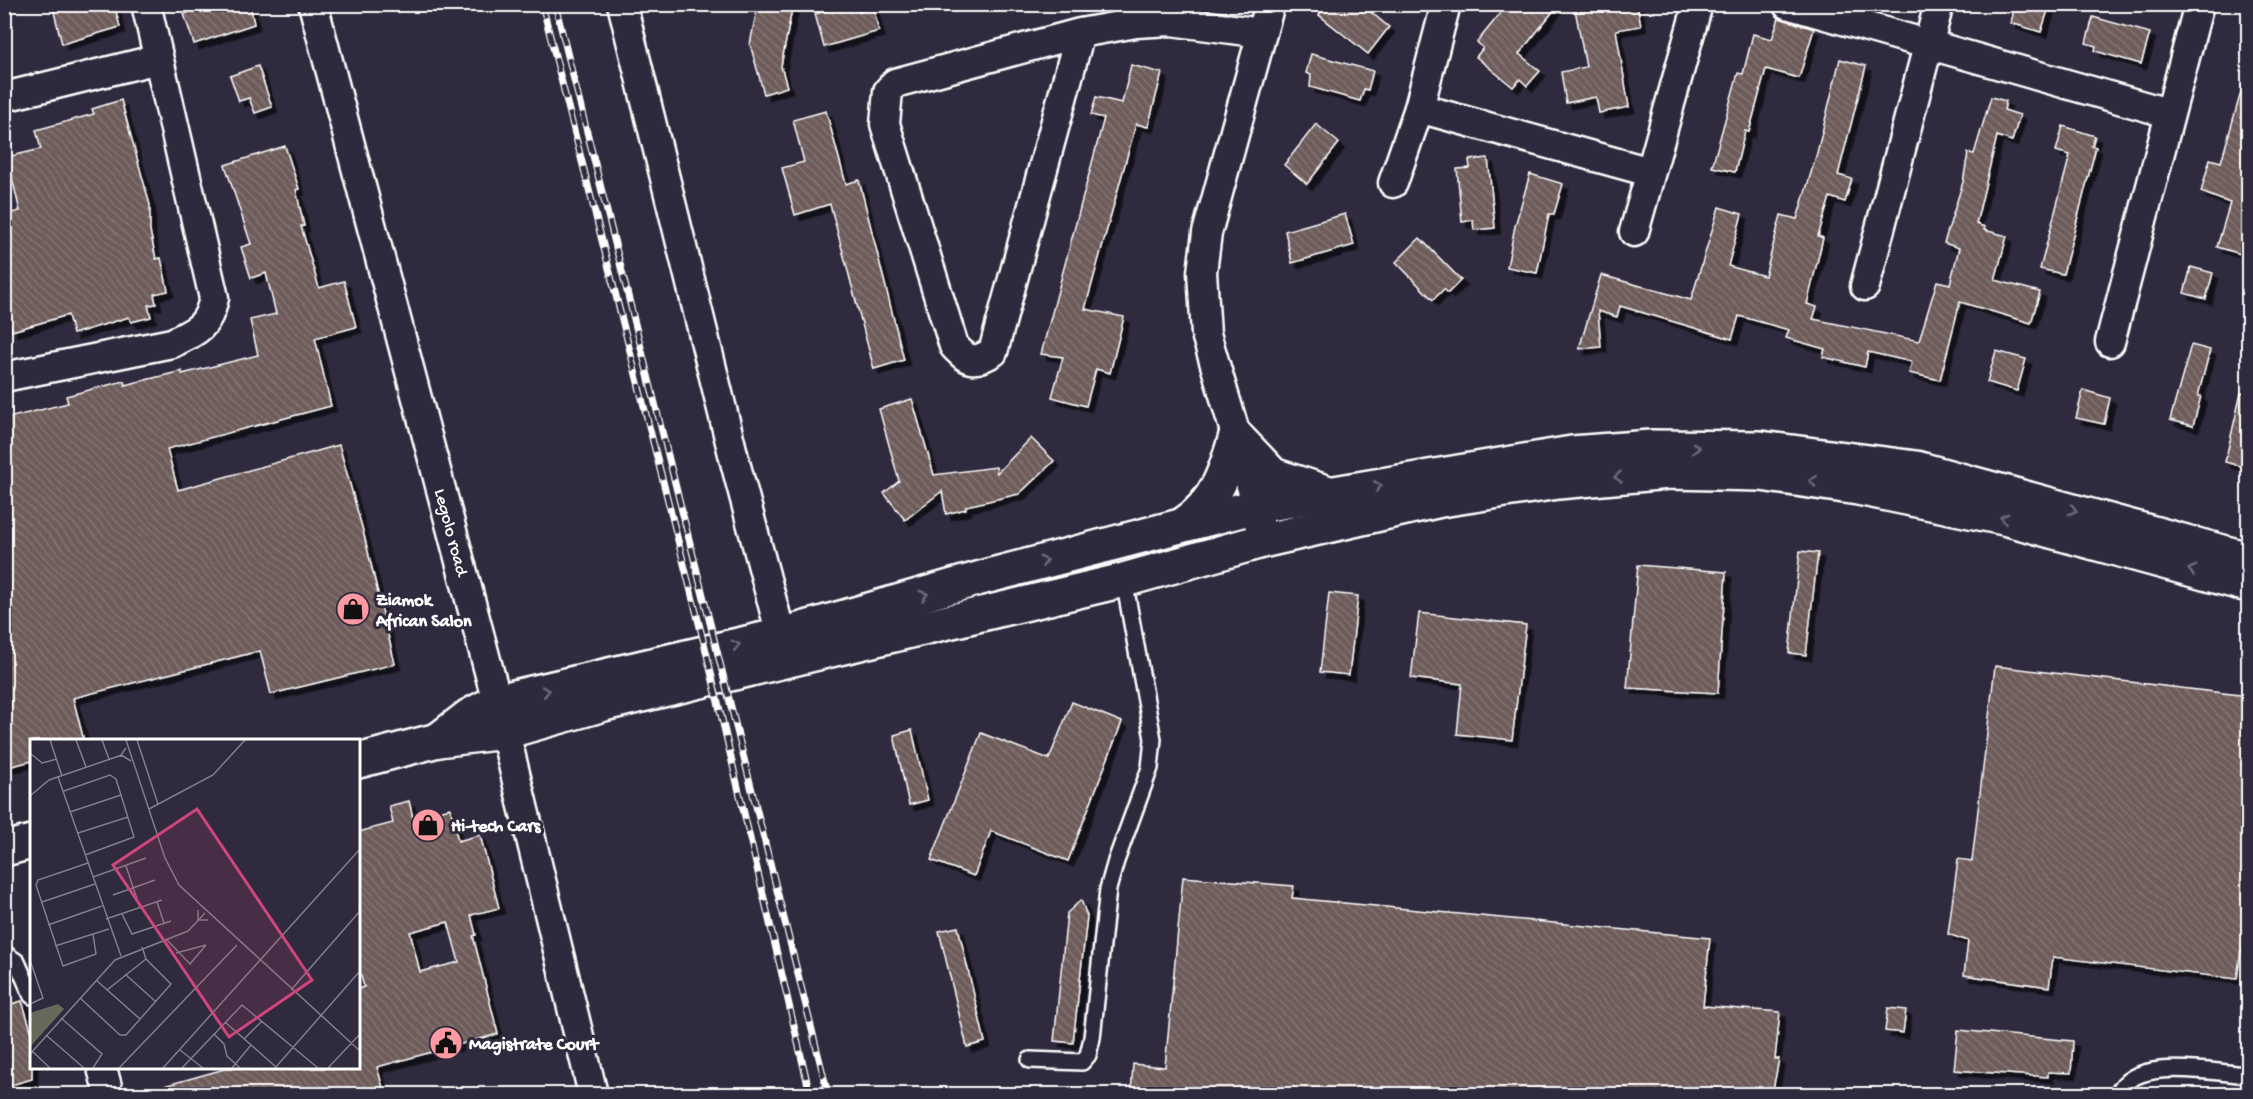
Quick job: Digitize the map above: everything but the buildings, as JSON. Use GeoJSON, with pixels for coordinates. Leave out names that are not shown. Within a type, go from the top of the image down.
{"type":"FeatureCollection","features":[{"type":"Feature","properties":{"kind":"main road"},"geometry":{"type":"LineString","coordinates":[[1184,524],[1197,516],[1214,497],[1236,436],[1273,475],[1332,494]]}},
{"type":"Feature","properties":{"kind":"main road"},"geometry":{"type":"LineString","coordinates":[[438,740],[469,716],[497,701],[782,635],[1184,524],[1257,506],[1491,464],[1572,453],[1651,447],[1760,448],[2248,559]]}},
{"type":"Feature","properties":{"kind":"main road"},"geometry":{"type":"LineString","coordinates":[[360,760],[438,740],[505,732],[604,704],[1124,580],[1262,541],[1441,500],[1558,482],[1669,472],[1914,482],[2004,518],[2248,585]]}},
{"type":"Feature","properties":{"kind":"main road"},"geometry":{"type":"LineString","coordinates":[[4,849],[30,842]]}},
{"type":"Feature","properties":{"kind":"street"},"geometry":{"type":"LineString","coordinates":[[4,377],[172,343],[196,332],[210,316],[214,298],[146,4]]}},
{"type":"Feature","properties":{"kind":"street","name":"Legolo road"},"geometry":{"type":"LineString","coordinates":[[313,4],[505,732],[594,1095]]}},
{"type":"Feature","properties":{"kind":"street"},"geometry":{"type":"LineString","coordinates":[[622,4],[735,462],[782,635]]}},
{"type":"Feature","properties":{"kind":"street"},"geometry":{"type":"LineString","coordinates":[[1262,541],[1257,506],[1206,334],[1202,272],[1207,232],[1270,4]]}},
{"type":"Feature","properties":{"kind":"street"},"geometry":{"type":"LineString","coordinates":[[1393,183],[1419,108],[1446,4]]}},
{"type":"Feature","properties":{"kind":"street"},"geometry":{"type":"LineString","coordinates":[[1634,232],[1698,4]]}},
{"type":"Feature","properties":{"kind":"street"},"geometry":{"type":"LineString","coordinates":[[1787,4],[2168,112]]}},
{"type":"Feature","properties":{"kind":"street"},"geometry":{"type":"LineString","coordinates":[[1865,286],[1939,4]]}},
{"type":"Feature","properties":{"kind":"street"},"geometry":{"type":"LineString","coordinates":[[2110,342],[2168,112],[2199,4]]}},
{"type":"Feature","properties":{"kind":"street"},"geometry":{"type":"LineString","coordinates":[[1080,33],[993,352],[980,360],[966,358],[954,346],[885,124],[888,91],[896,83],[1080,33],[1171,21],[1262,33]]}},
{"type":"Feature","properties":{"kind":"street"},"geometry":{"type":"LineString","coordinates":[[4,97],[158,59]]}},
{"type":"Feature","properties":{"kind":"street"},"geometry":{"type":"LineString","coordinates":[[1419,108],[1650,172]]}},
{"type":"Feature","properties":{"kind":"street"},"geometry":{"type":"LineString","coordinates":[[102,1069],[109,1095]]}},
{"type":"Feature","properties":{"kind":"lane"},"geometry":{"type":"LineString","coordinates":[[1029,1060],[1082,1062],[1088,1054],[1092,1038],[1108,889],[1150,768],[1153,739],[1124,580]]}},
{"type":"Feature","properties":{"kind":"lane"},"geometry":{"type":"LineString","coordinates":[[4,953],[18,962],[30,991]]}},
{"type":"Feature","properties":{"kind":"lane"},"geometry":{"type":"LineString","coordinates":[[2118,1095],[2137,1074],[2168,1069],[2248,1075]]}},
{"type":"Feature","properties":{"kind":"railway"},"geometry":{"type":"LineString","coordinates":[[542,4],[706,651],[810,1094]]}},
{"type":"Feature","properties":{"kind":"railway"},"geometry":{"type":"LineString","coordinates":[[555,4],[828,1094]]}},
{"type":"Feature","properties":{"kind":"place","name":"Ziamok African Salon"},"geometry":{"type":"Point","coordinates":[353,609]}},
{"type":"Feature","properties":{"kind":"place","name":"Hi-tech Cars"},"geometry":{"type":"Point","coordinates":[428,825]}},
{"type":"Feature","properties":{"kind":"place","name":"Magistrate Court"},"geometry":{"type":"Point","coordinates":[446,1043]}}]}
